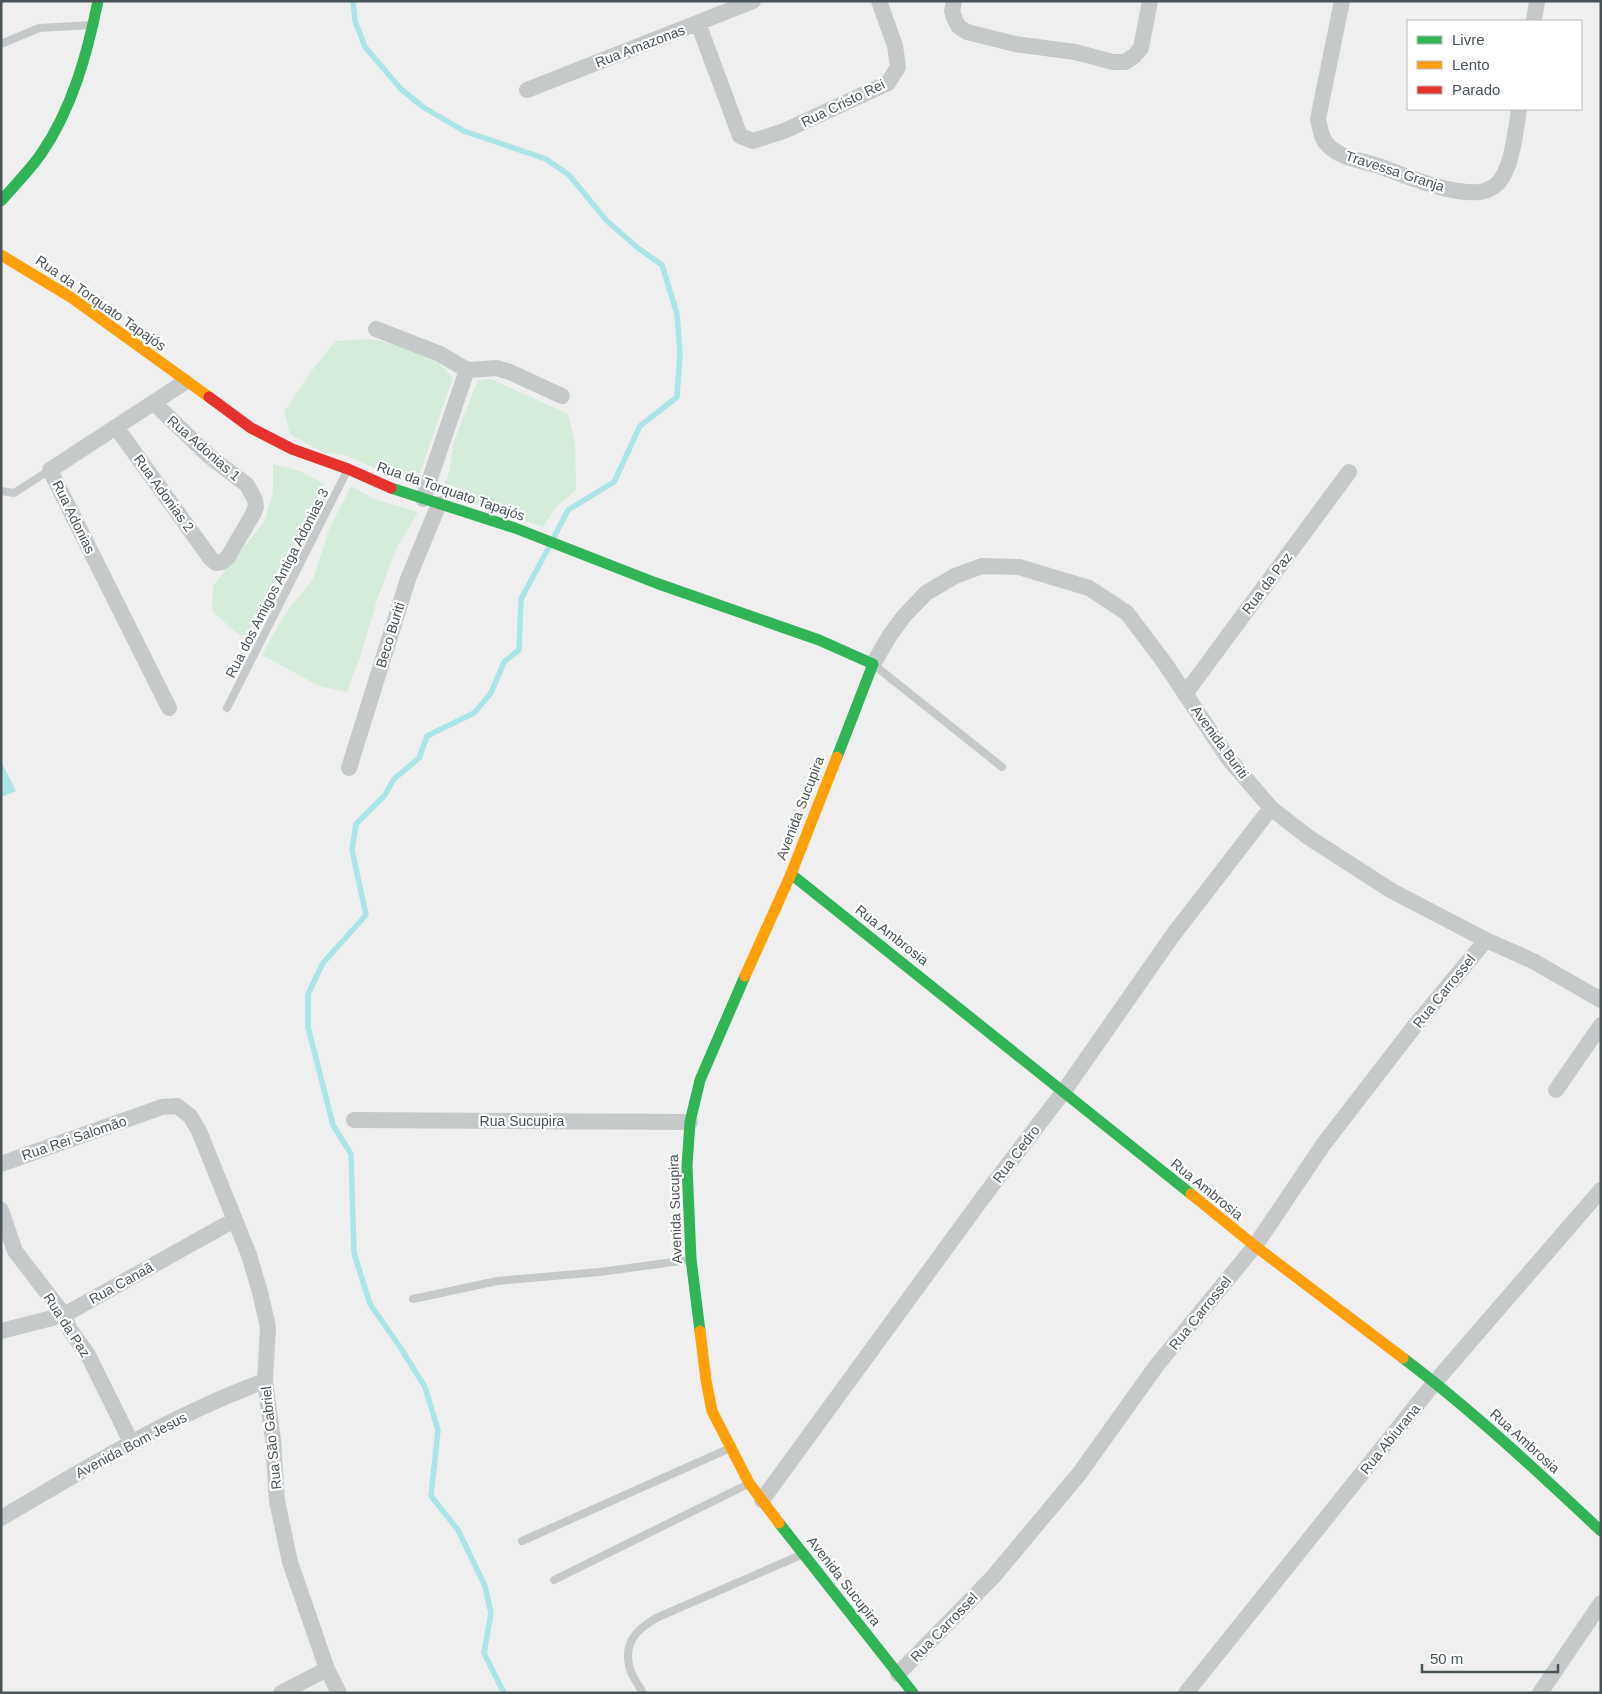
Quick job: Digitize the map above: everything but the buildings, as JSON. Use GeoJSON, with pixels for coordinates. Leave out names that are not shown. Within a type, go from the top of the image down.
{"type":"FeatureCollection","features":[{"type":"Feature","properties":{"kind":"street"},"geometry":{"type":"LineString","coordinates":[[1,201],[41,155],[59,126],[81,72],[98,1]]}},
{"type":"Feature","properties":{"kind":"street","name":"Rua Amazonas"},"geometry":{"type":"LineString","coordinates":[[527,90],[753,1]]}},
{"type":"Feature","properties":{"kind":"street","name":"Rua Cristo Rei"},"geometry":{"type":"LineString","coordinates":[[698,23],[740,136],[753,141],[784,131],[888,83],[898,67],[895,46],[879,1]]}},
{"type":"Feature","properties":{"kind":"street"},"geometry":{"type":"LineString","coordinates":[[954,1],[952,11],[955,20],[959,27],[967,32],[1015,44],[1075,52],[1113,62],[1125,62],[1141,48],[1150,1]]}},
{"type":"Feature","properties":{"kind":"street","name":"Travessa Granja"},"geometry":{"type":"LineString","coordinates":[[1342,1],[1318,119],[1327,144],[1341,154],[1423,182],[1458,190],[1479,192],[1494,187],[1500,180],[1510,159],[1520,110]]}},
{"type":"Feature","properties":{"kind":"street"},"geometry":{"type":"LineString","coordinates":[[1534,20],[1538,1]]}},
{"type":"Feature","properties":{"kind":"street","name":"Rua da Torquato Tapajós"},"geometry":{"type":"LineString","coordinates":[[1,255],[72,298],[185,382],[251,428],[292,449],[348,469],[389,488],[515,528],[665,586],[818,640],[873,664]]}},
{"type":"Feature","properties":{"kind":"street"},"geometry":{"type":"LineString","coordinates":[[376,329],[440,354],[467,370],[483,367],[496,368],[510,372],[562,396]]}},
{"type":"Feature","properties":{"kind":"street"},"geometry":{"type":"LineString","coordinates":[[423,499],[467,370]]}},
{"type":"Feature","properties":{"kind":"street","name":"Rua Adonias"},"geometry":{"type":"LineString","coordinates":[[169,708],[50,470],[185,382]]}},
{"type":"Feature","properties":{"kind":"street","name":"Rua Adonias 1"},"geometry":{"type":"LineString","coordinates":[[154,403],[209,456],[246,485],[255,500],[256,507],[253,514],[228,557],[222,562],[216,563],[211,559]]}},
{"type":"Feature","properties":{"kind":"street","name":"Rua Adonias 2"},"geometry":{"type":"LineString","coordinates":[[116,428],[211,559]]}},
{"type":"Feature","properties":{"kind":"street","name":"Rua da Paz"},"geometry":{"type":"LineString","coordinates":[[1185,694],[1350,472]]}},
{"type":"Feature","properties":{"kind":"street","name":"Beco Buriti"},"geometry":{"type":"LineString","coordinates":[[349,768],[408,579],[439,504]]}},
{"type":"Feature","properties":{"kind":"street","name":"Avenida Buriti"},"geometry":{"type":"LineString","coordinates":[[873,664],[904,616],[926,593],[955,576],[982,566],[1020,567],[1089,588],[1127,614],[1146,636],[1228,758],[1271,808],[1308,836],[1392,891],[1486,940],[1533,961],[1601,1000]]}},
{"type":"Feature","properties":{"kind":"street","name":"Avenida Sucupira"},"geometry":{"type":"LineString","coordinates":[[873,664],[791,874],[700,1080],[690,1122],[687,1166],[691,1259],[706,1380],[712,1411],[730,1448],[762,1500],[802,1554],[914,1693]]}},
{"type":"Feature","properties":{"kind":"street","name":"Rua Cedro"},"geometry":{"type":"LineString","coordinates":[[762,1500],[981,1200],[1064,1091],[1173,935],[1271,808]]}},
{"type":"Feature","properties":{"kind":"street","name":"Rua Ambrosia"},"geometry":{"type":"LineString","coordinates":[[791,874],[1255,1246],[1435,1382],[1516,1452],[1601,1531]]}},
{"type":"Feature","properties":{"kind":"street","name":"Rua Carrossel"},"geometry":{"type":"LineString","coordinates":[[898,1674],[993,1576],[1067,1489],[1157,1366],[1255,1246],[1323,1146],[1418,1023],[1486,940]]}},
{"type":"Feature","properties":{"kind":"street"},"geometry":{"type":"LineString","coordinates":[[1556,1090],[1601,1025]]}},
{"type":"Feature","properties":{"kind":"street","name":"Rua São Gabriel"},"geometry":{"type":"LineString","coordinates":[[146,1113],[162,1107],[178,1106],[190,1116],[199,1131],[249,1255],[268,1327],[265,1381],[273,1440],[277,1501],[290,1562],[327,1670],[339,1693]]}},
{"type":"Feature","properties":{"kind":"street","name":"Rua Rei Salomão"},"geometry":{"type":"LineString","coordinates":[[1,1164],[146,1113]]}},
{"type":"Feature","properties":{"kind":"street","name":"Rua Sucupira"},"geometry":{"type":"LineString","coordinates":[[354,1120],[690,1122]]}},
{"type":"Feature","properties":{"kind":"street","name":"Rua Abíurana"},"geometry":{"type":"LineString","coordinates":[[1186,1693],[1435,1382],[1601,1190]]}},
{"type":"Feature","properties":{"kind":"street","name":"Rua da Paz"},"geometry":{"type":"LineString","coordinates":[[1,1210],[15,1251],[64,1315],[70,1330],[88,1355],[130,1442]]}},
{"type":"Feature","properties":{"kind":"street","name":"Rua Canaã"},"geometry":{"type":"LineString","coordinates":[[1,1331],[64,1315],[234,1220]]}},
{"type":"Feature","properties":{"kind":"street","name":"Avenida Bom Jesus"},"geometry":{"type":"LineString","coordinates":[[1,1518],[130,1442],[223,1397],[265,1381]]}},
{"type":"Feature","properties":{"kind":"street"},"geometry":{"type":"LineString","coordinates":[[1540,1693],[1601,1603]]}},
{"type":"Feature","properties":{"kind":"street"},"geometry":{"type":"LineString","coordinates":[[280,1693],[327,1670]]}},
{"type":"Feature","properties":{"kind":"lane"},"geometry":{"type":"LineString","coordinates":[[1,44],[39,28],[94,24]]}},
{"type":"Feature","properties":{"kind":"lane","name":"Rua dos Amigos Antiga Adonias 3"},"geometry":{"type":"LineString","coordinates":[[227,708],[348,469]]}},
{"type":"Feature","properties":{"kind":"lane"},"geometry":{"type":"LineString","coordinates":[[1,491],[14,493],[50,470]]}},
{"type":"Feature","properties":{"kind":"lane"},"geometry":{"type":"LineString","coordinates":[[873,664],[1002,767]]}},
{"type":"Feature","properties":{"kind":"lane"},"geometry":{"type":"LineString","coordinates":[[413,1299],[497,1281],[600,1272],[691,1259]]}},
{"type":"Feature","properties":{"kind":"lane"},"geometry":{"type":"LineString","coordinates":[[522,1541],[730,1448]]}},
{"type":"Feature","properties":{"kind":"lane"},"geometry":{"type":"LineString","coordinates":[[554,1580],[750,1483]]}},
{"type":"Feature","properties":{"kind":"lane"},"geometry":{"type":"LineString","coordinates":[[643,1693],[629,1665],[629,1645],[640,1628],[656,1618],[802,1554]]}},
{"type":"Feature","properties":{"kind":"green space"},"geometry":{"type":"Polygon","coordinates":[[[372,339],[404,347],[439,363],[453,378],[415,486],[345,455],[322,452],[290,434],[284,412],[310,373],[336,341],[372,339]]]}},
{"type":"Feature","properties":{"kind":"green space"},"geometry":{"type":"Polygon","coordinates":[[[491,379],[568,414],[575,443],[576,490],[555,508],[543,527],[441,492],[449,473],[454,441],[478,380],[491,379]]]}},
{"type":"Feature","properties":{"kind":"green space"},"geometry":{"type":"Polygon","coordinates":[[[273,464],[300,471],[324,484],[288,561],[268,598],[246,635],[239,635],[212,611],[213,586],[264,522],[273,493],[273,464]]]}},
{"type":"Feature","properties":{"kind":"green space"},"geometry":{"type":"Polygon","coordinates":[[[351,486],[374,499],[418,512],[396,549],[347,692],[319,686],[262,655],[287,611],[313,579],[329,529],[351,486]]]}},
{"type":"Feature","properties":{"kind":"water"},"geometry":{"type":"Polygon","coordinates":[[[1,761],[16,791],[1,797],[1,761]]]}},
{"type":"Feature","properties":{"kind":"waterway"},"geometry":{"type":"LineString","coordinates":[[353,1],[355,21],[365,47],[401,89],[423,107],[464,131],[546,159],[569,175],[607,221],[638,248],[662,265],[677,314],[680,353],[677,397],[640,426],[614,482],[568,510],[553,539]]}},
{"type":"Feature","properties":{"kind":"waterway"},"geometry":{"type":"LineString","coordinates":[[504,1693],[484,1653],[491,1613],[485,1586],[458,1530],[431,1496],[438,1430],[425,1387],[370,1304],[354,1253],[351,1154],[333,1125],[308,1027],[308,994],[323,963],[366,915],[352,850],[356,824],[385,795],[394,779],[419,758],[427,736],[474,713],[491,693],[504,662],[519,650],[521,599],[549,547]]}},
{"type":"Feature","properties":{"kind":"traffic: fast"},"geometry":{"type":"LineString","coordinates":[[1,201],[41,154],[61,119],[77,81],[98,1]]}},
{"type":"Feature","properties":{"kind":"traffic: fast"},"geometry":{"type":"LineString","coordinates":[[391,488],[515,528],[656,583],[819,640],[873,664],[837,757]]}},
{"type":"Feature","properties":{"kind":"traffic: fast"},"geometry":{"type":"LineString","coordinates":[[791,874],[1191,1194]]}},
{"type":"Feature","properties":{"kind":"traffic: fast"},"geometry":{"type":"LineString","coordinates":[[700,1331],[691,1259],[687,1166],[690,1122],[700,1080],[745,976]]}},
{"type":"Feature","properties":{"kind":"traffic: fast"},"geometry":{"type":"LineString","coordinates":[[1403,1358],[1480,1420],[1601,1531]]}},
{"type":"Feature","properties":{"kind":"traffic: fast"},"geometry":{"type":"LineString","coordinates":[[779,1523],[913,1693]]}},
{"type":"Feature","properties":{"kind":"traffic: slow"},"geometry":{"type":"LineString","coordinates":[[1,255],[72,298],[209,397]]}},
{"type":"Feature","properties":{"kind":"traffic: slow"},"geometry":{"type":"LineString","coordinates":[[745,976],[791,874],[837,757]]}},
{"type":"Feature","properties":{"kind":"traffic: slow"},"geometry":{"type":"LineString","coordinates":[[1191,1194],[1255,1246],[1403,1358]]}},
{"type":"Feature","properties":{"kind":"traffic: slow"},"geometry":{"type":"LineString","coordinates":[[700,1331],[712,1411],[749,1483],[779,1523]]}},
{"type":"Feature","properties":{"kind":"traffic: jam"},"geometry":{"type":"LineString","coordinates":[[209,397],[251,428],[292,449],[348,469],[391,488]]}}]}
